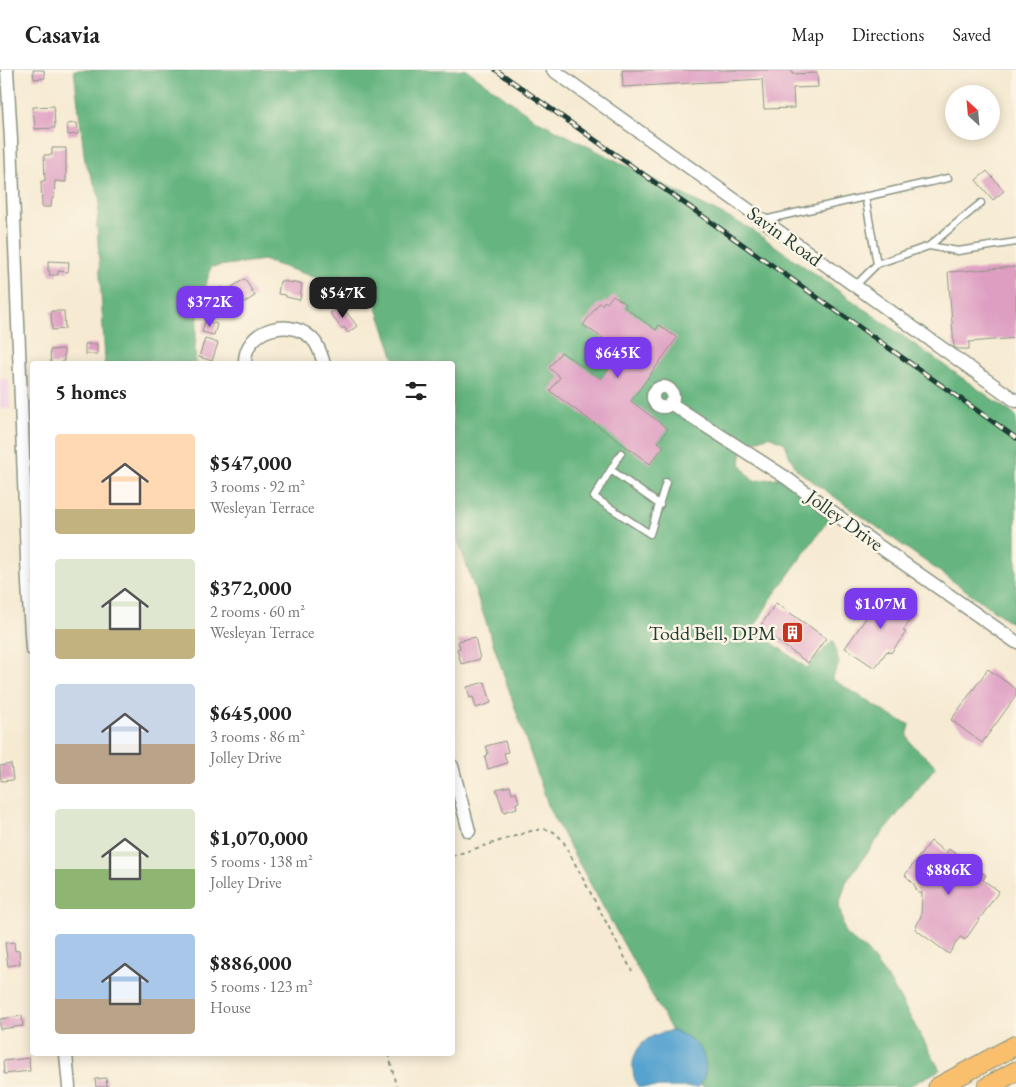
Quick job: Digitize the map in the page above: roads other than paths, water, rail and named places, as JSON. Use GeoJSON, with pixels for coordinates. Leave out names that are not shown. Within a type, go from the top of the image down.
{"type":"FeatureCollection","features":[{"type":"Feature","properties":{"kind":"main road"},"geometry":{"type":"LineString","coordinates":[[938,1087],[961,1082],[1016,1044]]}},
{"type":"Feature","properties":{"kind":"main road"},"geometry":{"type":"LineString","coordinates":[[987,1087],[1016,1071]]}},
{"type":"Feature","properties":{"kind":"street"},"geometry":{"type":"LineString","coordinates":[[7,70],[30,616]]}},
{"type":"Feature","properties":{"kind":"street","name":"Savin Road"},"geometry":{"type":"LineString","coordinates":[[553,70],[1016,401]]}},
{"type":"Feature","properties":{"kind":"street"},"geometry":{"type":"LineString","coordinates":[[246,361],[250,345],[260,334],[274,328],[289,327],[304,332],[315,342],[323,361]]}},
{"type":"Feature","properties":{"kind":"street","name":"Jolley Drive"},"geometry":{"type":"LineString","coordinates":[[670,403],[785,477],[876,544],[1016,642]]}},
{"type":"Feature","properties":{"kind":"street"},"geometry":{"type":"LineString","coordinates":[[455,777],[469,831]]}},
{"type":"Feature","properties":{"kind":"street"},"geometry":{"type":"LineString","coordinates":[[66,1056],[69,1087]]}},
{"type":"Feature","properties":{"kind":"lane"},"geometry":{"type":"LineString","coordinates":[[763,220],[948,178]]}},
{"type":"Feature","properties":{"kind":"lane"},"geometry":{"type":"LineString","coordinates":[[865,196],[877,264]]}},
{"type":"Feature","properties":{"kind":"lane"},"geometry":{"type":"LineString","coordinates":[[855,286],[877,264],[929,246],[981,203]]}},
{"type":"Feature","properties":{"kind":"lane"},"geometry":{"type":"LineString","coordinates":[[929,246],[958,251],[1016,242]]}},
{"type":"Feature","properties":{"kind":"lane"},"geometry":{"type":"LineString","coordinates":[[621,453],[594,498],[650,534],[666,482]]}},
{"type":"Feature","properties":{"kind":"lane"},"geometry":{"type":"LineString","coordinates":[[611,470],[660,505]]}},
{"type":"Feature","properties":{"kind":"water"},"geometry":{"type":"Polygon","coordinates":[[[673,1031],[690,1039],[702,1052],[705,1068],[704,1077],[699,1087],[638,1087],[633,1066],[634,1057],[638,1049],[652,1036],[673,1031]]]}},
{"type":"Feature","properties":{"kind":"railway"},"geometry":{"type":"LineString","coordinates":[[496,70],[1016,438]]}},
{"type":"Feature","properties":{"kind":"place","name":"Todd Bell, DPM"},"geometry":{"type":"Point","coordinates":[792,633]}}]}
